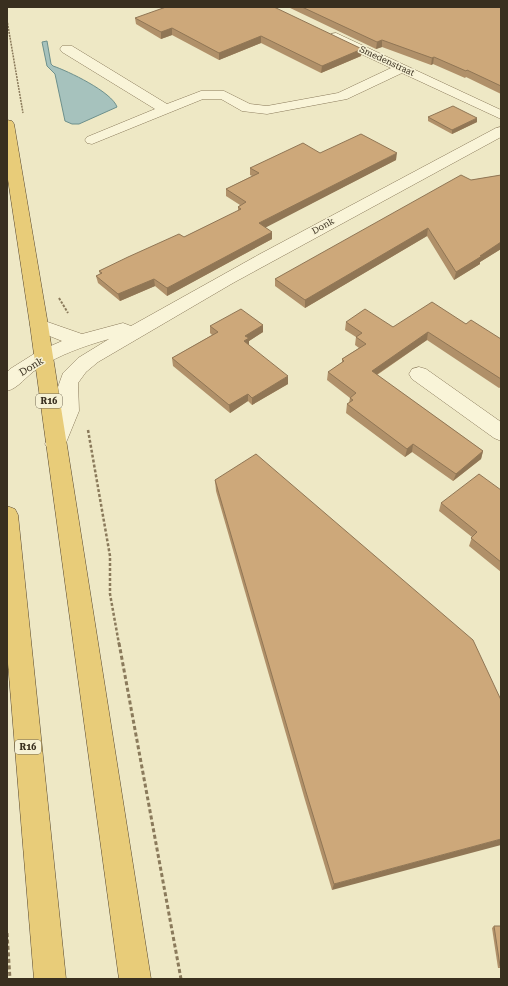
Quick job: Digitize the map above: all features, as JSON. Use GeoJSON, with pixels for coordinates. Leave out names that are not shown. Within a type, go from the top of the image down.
{"type":"FeatureCollection","features":[{"type":"Feature","properties":{"kind":"highway","name":"R16"},"geometry":{"type":"LineString","coordinates":[[7,124],[135,979]]}},
{"type":"Feature","properties":{"kind":"highway","name":"R16"},"geometry":{"type":"LineString","coordinates":[[7,515],[50,979]]}},
{"type":"Feature","properties":{"kind":"street","name":"Smedenstraat"},"geometry":{"type":"LineString","coordinates":[[327,33],[501,115]]}},
{"type":"Feature","properties":{"kind":"street"},"geometry":{"type":"LineString","coordinates":[[67,49],[166,109]]}},
{"type":"Feature","properties":{"kind":"street"},"geometry":{"type":"LineString","coordinates":[[92,140],[201,95],[224,95],[247,108],[268,110],[342,96],[402,68]]}},
{"type":"Feature","properties":{"kind":"street","name":"Donk"},"geometry":{"type":"LineString","coordinates":[[56,444],[70,407],[67,390],[74,373],[102,350],[330,222],[501,131]]}},
{"type":"Feature","properties":{"kind":"street","name":"Donk"},"geometry":{"type":"LineString","coordinates":[[7,384],[19,372],[43,358],[80,340],[116,330],[147,324]]}},
{"type":"Feature","properties":{"kind":"street"},"geometry":{"type":"LineString","coordinates":[[38,325],[54,332],[80,340]]}},
{"type":"Feature","properties":{"kind":"street"},"geometry":{"type":"LineString","coordinates":[[419,374],[501,433]]}},
{"type":"Feature","properties":{"kind":"path"},"geometry":{"type":"LineString","coordinates":[[87,424],[110,556],[110,594],[181,979]]}},
{"type":"Feature","properties":{"kind":"path"},"geometry":{"type":"LineString","coordinates":[[7,933],[10,979]]}},
{"type":"Feature","properties":{"kind":"water"},"geometry":{"type":"Polygon","coordinates":[[[47,41],[51,64],[53,66],[79,77],[99,89],[113,101],[117,107],[79,124],[72,124],[65,121],[55,74],[47,66],[42,42],[47,41]]]}},
{"type":"Feature","properties":{"kind":"building"},"geometry":{"type":"Polygon","coordinates":[[[166,7],[274,7],[362,49],[322,66],[261,36],[219,53],[172,28],[161,32],[135,18],[166,7]]]}},
{"type":"Feature","properties":{"kind":"building"},"geometry":{"type":"Polygon","coordinates":[[[302,7],[501,7],[501,86],[434,57],[432,58],[382,40],[377,42],[302,7]]]}},
{"type":"Feature","properties":{"kind":"building"},"geometry":{"type":"Polygon","coordinates":[[[453,106],[477,118],[452,130],[428,117],[453,106]]]}},
{"type":"Feature","properties":{"kind":"building"},"geometry":{"type":"Polygon","coordinates":[[[361,134],[397,153],[259,223],[272,232],[167,288],[154,279],[118,294],[96,276],[102,273],[99,271],[128,257],[179,234],[184,237],[241,209],[238,207],[246,202],[226,189],[259,173],[250,168],[303,143],[320,153],[361,134]]]}},
{"type":"Feature","properties":{"kind":"building"},"geometry":{"type":"Polygon","coordinates":[[[461,175],[471,180],[501,175],[501,242],[456,272],[428,228],[305,300],[275,279],[461,175]]]}},
{"type":"Feature","properties":{"kind":"building"},"geometry":{"type":"Polygon","coordinates":[[[432,302],[466,324],[471,320],[501,339],[501,379],[428,332],[372,371],[483,451],[456,474],[413,444],[407,449],[347,404],[353,400],[350,398],[356,393],[328,372],[344,361],[342,359],[366,344],[356,337],[362,333],[346,322],[365,309],[393,327],[432,302]]]}},
{"type":"Feature","properties":{"kind":"building"},"geometry":{"type":"Polygon","coordinates":[[[241,309],[263,325],[245,336],[249,338],[244,341],[288,376],[252,398],[248,394],[229,405],[172,358],[218,332],[210,326],[241,309]]]}},
{"type":"Feature","properties":{"kind":"building"},"geometry":{"type":"Polygon","coordinates":[[[256,454],[473,640],[501,700],[501,839],[334,884],[215,480],[256,454]]]}},
{"type":"Feature","properties":{"kind":"building"},"geometry":{"type":"Polygon","coordinates":[[[479,474],[501,490],[501,562],[471,538],[477,532],[441,503],[479,474]]]}},
{"type":"Feature","properties":{"kind":"building"},"geometry":{"type":"Polygon","coordinates":[[[494,926],[501,926],[501,966],[500,966],[494,926]]]}}]}
